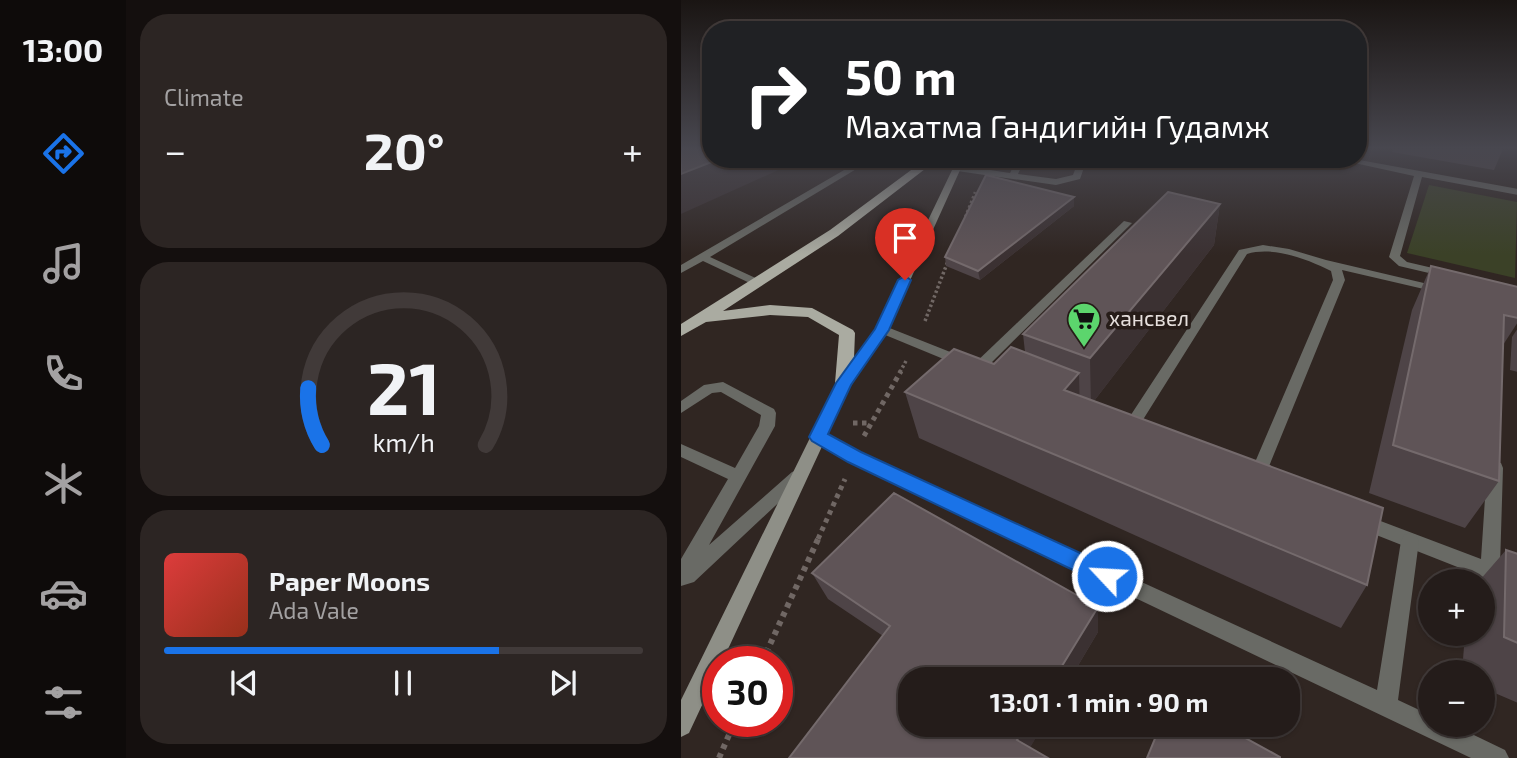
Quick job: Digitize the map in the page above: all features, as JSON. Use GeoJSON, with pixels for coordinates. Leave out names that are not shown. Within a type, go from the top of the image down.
{"type":"FeatureCollection","features":[{"type":"Feature","properties":{"kind":"main road"},"geometry":{"type":"LineString","coordinates":[[681,331],[834,233],[899,184]]}},
{"type":"Feature","properties":{"kind":"main road"},"geometry":{"type":"LineString","coordinates":[[681,725],[844,383],[882,330],[948,184]]}},
{"type":"Feature","properties":{"kind":"main road"},"geometry":{"type":"LineString","coordinates":[[701,318],[770,310],[812,313],[847,333],[844,383]]}},
{"type":"Feature","properties":{"kind":"street"},"geometry":{"type":"LineString","coordinates":[[681,270],[826,184]]}},
{"type":"Feature","properties":{"kind":"street"},"geometry":{"type":"LineString","coordinates":[[1416,184],[1394,257],[1403,264],[1455,277]]}},
{"type":"Feature","properties":{"kind":"street"},"geometry":{"type":"LineString","coordinates":[[1475,184],[1517,192]]}},
{"type":"Feature","properties":{"kind":"street"},"geometry":{"type":"LineString","coordinates":[[882,330],[985,371],[1127,223]]}},
{"type":"Feature","properties":{"kind":"street"},"geometry":{"type":"LineString","coordinates":[[1130,430],[1243,252],[1260,247],[1462,294]]}},
{"type":"Feature","properties":{"kind":"street"},"geometry":{"type":"LineString","coordinates":[[702,257],[758,283]]}},
{"type":"Feature","properties":{"kind":"street"},"geometry":{"type":"LineString","coordinates":[[1255,481],[1339,280],[1336,269],[1322,262]]}},
{"type":"Feature","properties":{"kind":"street"},"geometry":{"type":"LineString","coordinates":[[681,408],[709,388],[723,387],[769,413],[767,426],[681,579]]}},
{"type":"Feature","properties":{"kind":"street"},"geometry":{"type":"LineString","coordinates":[[818,437],[854,457],[1497,758]]}},
{"type":"Feature","properties":{"kind":"street"},"geometry":{"type":"LineString","coordinates":[[681,450],[739,477]]}},
{"type":"Feature","properties":{"kind":"street"},"geometry":{"type":"LineString","coordinates":[[1490,569],[1497,450]]}},
{"type":"Feature","properties":{"kind":"street"},"geometry":{"type":"LineString","coordinates":[[681,579],[800,475]]}},
{"type":"Feature","properties":{"kind":"street"},"geometry":{"type":"LineString","coordinates":[[1346,516],[1482,569]]}},
{"type":"Feature","properties":{"kind":"street"},"geometry":{"type":"LineString","coordinates":[[1386,706],[1410,541]]}},
{"type":"Feature","properties":{"kind":"street"},"geometry":{"type":"LineString","coordinates":[[1495,574],[1517,582]]}},
{"type":"Feature","properties":{"kind":"path"},"geometry":{"type":"LineString","coordinates":[[965,218],[977,184]]}},
{"type":"Feature","properties":{"kind":"path"},"geometry":{"type":"LineString","coordinates":[[769,646],[870,424],[917,343],[950,255]]}},
{"type":"Feature","properties":{"kind":"path"},"geometry":{"type":"LineString","coordinates":[[719,758],[728,737]]}},
{"type":"Feature","properties":{"kind":"green space"},"geometry":{"type":"Polygon","coordinates":[[[1429,185],[1517,202],[1515,278],[1407,253],[1429,185]]]}},
{"type":"Feature","properties":{"kind":"building"},"geometry":{"type":"Polygon","coordinates":[[[981,184],[1023,184],[1074,197],[978,271],[945,257],[981,184]]]}},
{"type":"Feature","properties":{"kind":"building"},"geometry":{"type":"Polygon","coordinates":[[[1168,192],[1220,204],[1090,358],[1023,334],[1168,192]]]}},
{"type":"Feature","properties":{"kind":"building"},"geometry":{"type":"Polygon","coordinates":[[[1431,266],[1518,287],[1518,318],[1504,315],[1499,481],[1393,445],[1431,266]]]}},
{"type":"Feature","properties":{"kind":"building"},"geometry":{"type":"Polygon","coordinates":[[[1011,347],[1079,373],[1064,390],[1383,508],[1367,585],[905,392],[954,349],[994,364],[1011,347]]]}},
{"type":"Feature","properties":{"kind":"building"},"geometry":{"type":"Polygon","coordinates":[[[894,493],[1098,607],[1061,667],[898,667],[898,737],[1019,737],[1017,740],[1048,758],[789,758],[890,626],[812,573],[894,493]]]}},
{"type":"Feature","properties":{"kind":"building"},"geometry":{"type":"Polygon","coordinates":[[[1506,550],[1518,554],[1518,643],[1504,637],[1506,550]]]}},
{"type":"Feature","properties":{"kind":"building"},"geometry":{"type":"Polygon","coordinates":[[[1156,737],[1244,737],[1280,757],[1280,758],[1147,758],[1156,737]]]}},
{"type":"Feature","properties":{"kind":"place","name":"хансвел"},"geometry":{"type":"Point","coordinates":[1084,349]}},
{"type":"Feature","properties":{"kind":"route"},"geometry":{"type":"LineString","coordinates":[[905,280],[882,330],[844,383],[818,437],[854,457],[1107,576]]}}]}
